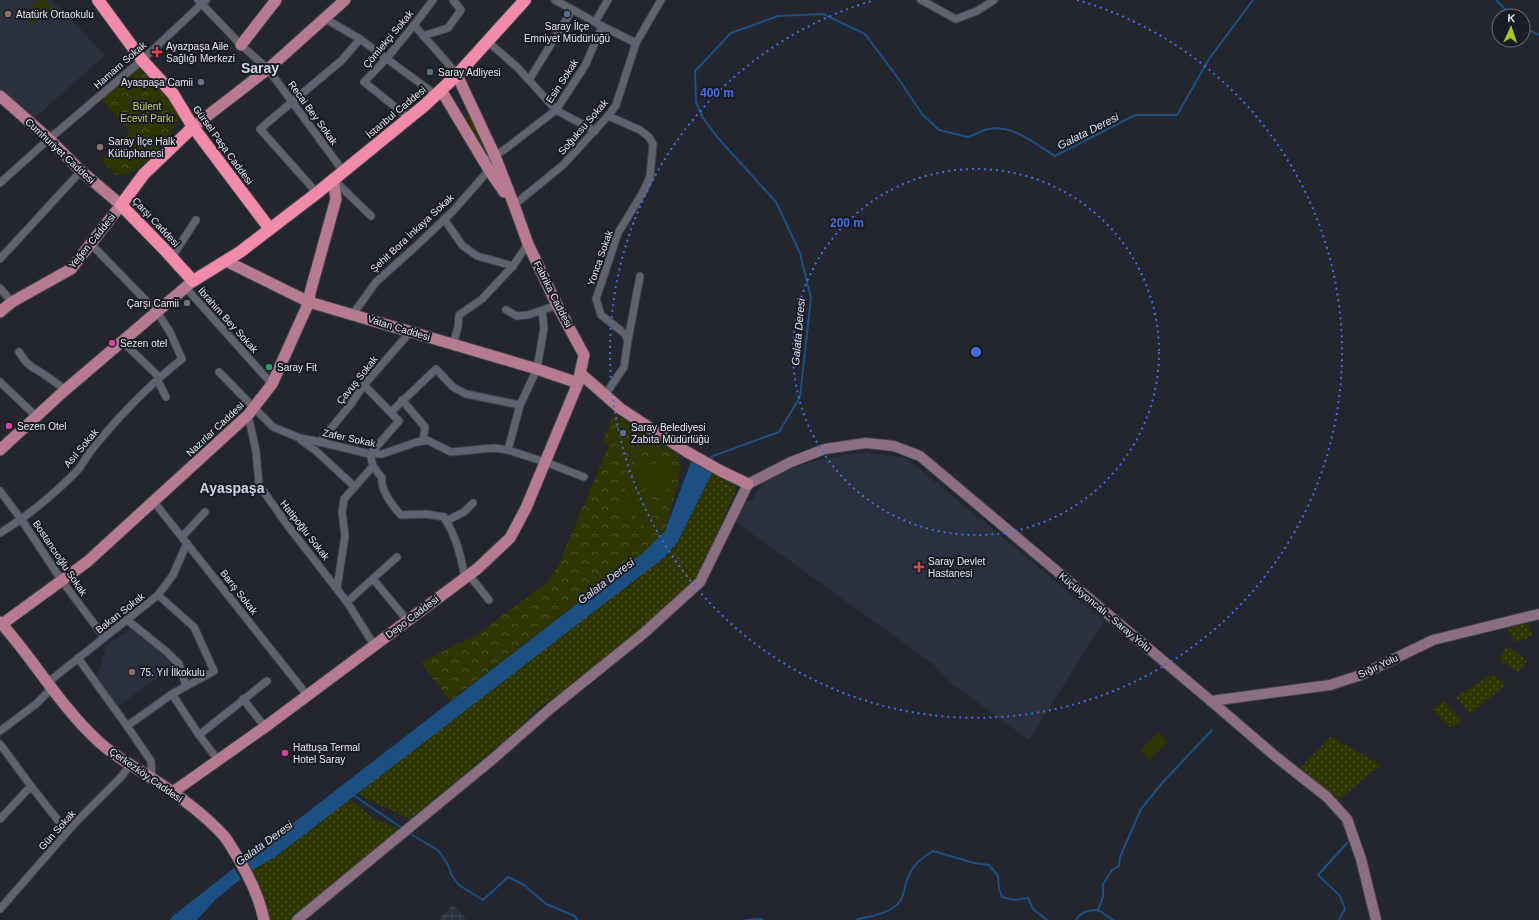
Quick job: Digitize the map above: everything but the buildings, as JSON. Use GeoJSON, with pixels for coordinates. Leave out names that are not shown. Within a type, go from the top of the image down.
{"type":"FeatureCollection","features":[{"type":"Feature","properties":{"kind":"highway","name":"Gürsel Paşa Caddesi"},"geometry":{"type":"LineString","coordinates":[[98,0],[142,60],[173,94],[193,127],[270,229]]}},
{"type":"Feature","properties":{"kind":"highway","name":"İstanbul Caddesi"},"geometry":{"type":"LineString","coordinates":[[270,229],[410,118],[439,92],[457,75],[525,0]]}},
{"type":"Feature","properties":{"kind":"highway","name":"Çarşı Caddesi"},"geometry":{"type":"LineString","coordinates":[[189,284],[172,257],[121,205],[144,174],[193,127]]}},
{"type":"Feature","properties":{"kind":"highway"},"geometry":{"type":"LineString","coordinates":[[189,284],[226,261],[270,229]]}},
{"type":"Feature","properties":{"kind":"main road"},"geometry":{"type":"LineString","coordinates":[[242,45],[276,0]]}},
{"type":"Feature","properties":{"kind":"main road"},"geometry":{"type":"LineString","coordinates":[[193,127],[268,69],[345,0]]}},
{"type":"Feature","properties":{"kind":"main road","name":"Fabrika Caddesi"},"geometry":{"type":"LineString","coordinates":[[457,75],[495,156],[528,244],[557,305],[584,355],[579,378]]}},
{"type":"Feature","properties":{"kind":"main road","name":"Fabrika Caddesi"},"geometry":{"type":"LineString","coordinates":[[439,92],[486,165],[514,205]]}},
{"type":"Feature","properties":{"kind":"main road","name":"Cumhuriyet Caddesi"},"geometry":{"type":"LineString","coordinates":[[0,96],[81,171],[121,205]]}},
{"type":"Feature","properties":{"kind":"main road","name":"Nazırlar Caddesi"},"geometry":{"type":"LineString","coordinates":[[1,624],[88,562],[252,411],[272,384],[309,302],[310,293],[336,198],[333,179]]}},
{"type":"Feature","properties":{"kind":"main road","name":"Yeğen Caddesi"},"geometry":{"type":"LineString","coordinates":[[0,312],[12,302],[71,269],[121,205]]}},
{"type":"Feature","properties":{"kind":"main road","name":"Vatan Caddesi"},"geometry":{"type":"LineString","coordinates":[[226,261],[309,302],[537,369],[579,378],[605,395],[621,409],[699,458],[748,484]]}},
{"type":"Feature","properties":{"kind":"main road"},"geometry":{"type":"LineString","coordinates":[[0,450],[66,390],[189,284]]}},
{"type":"Feature","properties":{"kind":"main road","name":"Depo Caddesi"},"geometry":{"type":"LineString","coordinates":[[173,792],[265,727],[467,576],[510,538],[526,508],[579,378]]}},
{"type":"Feature","properties":{"kind":"main road","name":"Küçükyoncalı - Saray Yolu"},"geometry":{"type":"LineString","coordinates":[[748,484],[791,462],[825,449],[866,443],[894,446],[920,456],[1212,701],[1275,756],[1327,797],[1347,819],[1361,859],[1376,920]]}},
{"type":"Feature","properties":{"kind":"main road"},"geometry":{"type":"LineString","coordinates":[[297,920],[392,844],[551,708],[644,632],[700,582],[748,484]]}},
{"type":"Feature","properties":{"kind":"main road","name":"Sığır Yolu"},"geometry":{"type":"LineString","coordinates":[[1212,701],[1330,685],[1361,675],[1433,640],[1539,614]]}},
{"type":"Feature","properties":{"kind":"main road","name":"Çerkezköy Caddesi"},"geometry":{"type":"LineString","coordinates":[[1,624],[17,642],[72,715],[99,742],[130,765],[173,792],[225,837],[252,882],[261,905],[264,920]]}},
{"type":"Feature","properties":{"kind":"street","name":"Çömlekçi Sokak"},"geometry":{"type":"LineString","coordinates":[[410,118],[364,82],[387,58],[433,0]]}},
{"type":"Feature","properties":{"kind":"street"},"geometry":{"type":"LineString","coordinates":[[423,36],[448,28],[461,10],[453,0]]}},
{"type":"Feature","properties":{"kind":"street"},"geometry":{"type":"LineString","coordinates":[[555,0],[636,43]]}},
{"type":"Feature","properties":{"kind":"street"},"geometry":{"type":"LineString","coordinates":[[595,22],[608,0]]}},
{"type":"Feature","properties":{"kind":"street","name":"Soğuksu Sokak"},"geometry":{"type":"LineString","coordinates":[[514,205],[562,165],[595,131],[616,105],[636,43],[661,0]]}},
{"type":"Feature","properties":{"kind":"street"},"geometry":{"type":"LineString","coordinates":[[920,0],[956,19],[977,11],[994,0]]}},
{"type":"Feature","properties":{"kind":"street","name":"Hamam Sokak"},"geometry":{"type":"LineString","coordinates":[[0,183],[48,139],[142,60],[203,1]]}},
{"type":"Feature","properties":{"kind":"street","name":"Recai Bey Sokak"},"geometry":{"type":"LineString","coordinates":[[203,1],[242,45],[268,69],[343,171]]}},
{"type":"Feature","properties":{"kind":"street"},"geometry":{"type":"LineString","coordinates":[[530,80],[572,10]]}},
{"type":"Feature","properties":{"kind":"street"},"geometry":{"type":"LineString","coordinates":[[324,18],[360,39],[439,92]]}},
{"type":"Feature","properties":{"kind":"street"},"geometry":{"type":"LineString","coordinates":[[414,25],[457,75]]}},
{"type":"Feature","properties":{"kind":"street","name":"Esin Sokak"},"geometry":{"type":"LineString","coordinates":[[486,165],[495,156],[556,110],[586,64],[602,26]]}},
{"type":"Feature","properties":{"kind":"street"},"geometry":{"type":"LineString","coordinates":[[317,193],[260,129],[342,60],[360,39]]}},
{"type":"Feature","properties":{"kind":"street"},"geometry":{"type":"LineString","coordinates":[[487,41],[530,80],[556,110],[595,131]]}},
{"type":"Feature","properties":{"kind":"street","name":"Yonca Sokak"},"geometry":{"type":"LineString","coordinates":[[608,116],[640,130],[653,144],[650,177],[643,192],[618,233],[596,300],[601,315],[624,333],[628,340]]}},
{"type":"Feature","properties":{"kind":"street","name":"Şehit Bora İnkaya Sokak"},"geometry":{"type":"LineString","coordinates":[[353,314],[376,282],[444,219],[486,165]]}},
{"type":"Feature","properties":{"kind":"street"},"geometry":{"type":"LineString","coordinates":[[0,259],[81,171]]}},
{"type":"Feature","properties":{"kind":"street"},"geometry":{"type":"LineString","coordinates":[[333,179],[371,216]]}},
{"type":"Feature","properties":{"kind":"street"},"geometry":{"type":"LineString","coordinates":[[444,219],[462,245],[477,256],[512,266]]}},
{"type":"Feature","properties":{"kind":"street"},"geometry":{"type":"LineString","coordinates":[[172,257],[196,220]]}},
{"type":"Feature","properties":{"kind":"street"},"geometry":{"type":"LineString","coordinates":[[91,244],[156,312]]}},
{"type":"Feature","properties":{"kind":"street"},"geometry":{"type":"LineString","coordinates":[[453,344],[458,327],[459,315],[482,299],[512,266],[528,244]]}},
{"type":"Feature","properties":{"kind":"street"},"geometry":{"type":"LineString","coordinates":[[605,395],[624,367],[640,276]]}},
{"type":"Feature","properties":{"kind":"street","name":"İbrahim Bey Sokak"},"geometry":{"type":"LineString","coordinates":[[189,284],[272,384]]}},
{"type":"Feature","properties":{"kind":"street"},"geometry":{"type":"LineString","coordinates":[[0,288],[12,302]]}},
{"type":"Feature","properties":{"kind":"street"},"geometry":{"type":"LineString","coordinates":[[506,310],[517,316],[528,315],[557,305]]}},
{"type":"Feature","properties":{"kind":"street"},"geometry":{"type":"LineString","coordinates":[[508,450],[520,405],[537,369],[544,328],[542,311]]}},
{"type":"Feature","properties":{"kind":"street","name":"Asıl Sokak"},"geometry":{"type":"LineString","coordinates":[[0,533],[22,519],[77,471],[94,447],[145,390],[182,359],[170,332],[156,312]]}},
{"type":"Feature","properties":{"kind":"street","name":"Çavuş Sokak"},"geometry":{"type":"LineString","coordinates":[[320,442],[351,404],[364,385],[411,332]]}},
{"type":"Feature","properties":{"kind":"street"},"geometry":{"type":"LineString","coordinates":[[123,342],[159,377],[158,381],[166,397]]}},
{"type":"Feature","properties":{"kind":"street"},"geometry":{"type":"LineString","coordinates":[[19,352],[26,362],[32,367],[66,390]]}},
{"type":"Feature","properties":{"kind":"street"},"geometry":{"type":"LineString","coordinates":[[391,412],[436,368],[453,387],[466,394],[520,405]]}},
{"type":"Feature","properties":{"kind":"street","name":"Zafer Sokak"},"geometry":{"type":"LineString","coordinates":[[219,372],[252,411],[273,428],[300,438],[370,454],[382,454],[423,440]]}},
{"type":"Feature","properties":{"kind":"street"},"geometry":{"type":"LineString","coordinates":[[0,382],[37,417]]}},
{"type":"Feature","properties":{"kind":"street"},"geometry":{"type":"LineString","coordinates":[[364,385],[399,421],[370,454],[373,466],[382,478],[381,483],[392,506],[400,515],[426,514],[444,517],[453,532],[467,576],[489,600]]}},
{"type":"Feature","properties":{"kind":"street"},"geometry":{"type":"LineString","coordinates":[[402,400],[425,427],[423,440],[427,440],[451,452],[494,448],[508,450],[584,477]]}},
{"type":"Feature","properties":{"kind":"street","name":"Hatipoğlu Sokak"},"geometry":{"type":"LineString","coordinates":[[252,411],[259,485],[288,526],[338,588],[374,645]]}},
{"type":"Feature","properties":{"kind":"street"},"geometry":{"type":"LineString","coordinates":[[300,438],[354,486]]}},
{"type":"Feature","properties":{"kind":"street"},"geometry":{"type":"LineString","coordinates":[[338,588],[345,536],[342,512],[344,499],[373,466]]}},
{"type":"Feature","properties":{"kind":"street","name":"Bostancıoğlu Sokak"},"geometry":{"type":"LineString","coordinates":[[0,491],[22,519],[62,581],[104,638]]}},
{"type":"Feature","properties":{"kind":"street","name":"Barış Sokak"},"geometry":{"type":"LineString","coordinates":[[154,502],[307,695]]}},
{"type":"Feature","properties":{"kind":"street"},"geometry":{"type":"LineString","coordinates":[[446,521],[464,512],[473,503]]}},
{"type":"Feature","properties":{"kind":"street"},"geometry":{"type":"LineString","coordinates":[[182,537],[205,512]]}},
{"type":"Feature","properties":{"kind":"street","name":"Bakan Sokak"},"geometry":{"type":"LineString","coordinates":[[0,731],[36,704],[49,686],[78,658],[158,595],[173,575],[187,543]]}},
{"type":"Feature","properties":{"kind":"street"},"geometry":{"type":"LineString","coordinates":[[347,602],[397,557]]}},
{"type":"Feature","properties":{"kind":"street"},"geometry":{"type":"LineString","coordinates":[[373,579],[407,620]]}},
{"type":"Feature","properties":{"kind":"street"},"geometry":{"type":"LineString","coordinates":[[127,726],[172,694],[214,671],[194,627],[158,595]]}},
{"type":"Feature","properties":{"kind":"street"},"geometry":{"type":"LineString","coordinates":[[127,620],[167,652],[179,664],[186,686]]}},
{"type":"Feature","properties":{"kind":"street"},"geometry":{"type":"LineString","coordinates":[[78,658],[151,761],[152,778]]}},
{"type":"Feature","properties":{"kind":"street"},"geometry":{"type":"LineString","coordinates":[[198,735],[267,681]]}},
{"type":"Feature","properties":{"kind":"street"},"geometry":{"type":"LineString","coordinates":[[172,694],[198,735],[218,760]]}},
{"type":"Feature","properties":{"kind":"street"},"geometry":{"type":"LineString","coordinates":[[244,699],[265,727]]}},
{"type":"Feature","properties":{"kind":"street"},"geometry":{"type":"LineString","coordinates":[[0,744],[67,832]]}},
{"type":"Feature","properties":{"kind":"street","name":"Gün Sokak"},"geometry":{"type":"LineString","coordinates":[[0,909],[67,832],[122,777],[130,765]]}},
{"type":"Feature","properties":{"kind":"street"},"geometry":{"type":"LineString","coordinates":[[0,819],[31,786]]}},
{"type":"Feature","properties":{"kind":"shaded area"},"geometry":{"type":"Polygon","coordinates":[[[0,0],[52,0],[105,55],[30,122],[0,96],[0,0]]]}},
{"type":"Feature","properties":{"kind":"shaded area","name":"Saray Devlet Hastanesi"},"geometry":{"type":"Polygon","coordinates":[[[862,452],[906,458],[1104,621],[1029,740],[952,684],[933,664],[736,522],[745,501],[752,501],[763,480],[809,462],[862,452]]]}},
{"type":"Feature","properties":{"kind":"shaded area","name":"75. Yıl İlkokulu"},"geometry":{"type":"Polygon","coordinates":[[[134,627],[176,665],[117,707],[97,679],[106,646],[134,627]]]}},
{"type":"Feature","properties":{"kind":"shaded area"},"geometry":{"type":"Polygon","coordinates":[[[453,905],[467,920],[438,920],[453,905]]]}},
{"type":"Feature","properties":{"kind":"green space"},"geometry":{"type":"Polygon","coordinates":[[[39,0],[45,0],[52,9],[32,25],[22,14],[39,0]]]}},
{"type":"Feature","properties":{"kind":"green space","name":"Bülent Ecevit Parkı"},"geometry":{"type":"Polygon","coordinates":[[[140,67],[167,96],[180,117],[166,141],[152,156],[130,174],[116,175],[101,160],[130,132],[102,100],[140,67]]]}},
{"type":"Feature","properties":{"kind":"green space"},"geometry":{"type":"Polygon","coordinates":[[[471,113],[489,154],[484,157],[461,120],[471,113]]]}},
{"type":"Feature","properties":{"kind":"green space"},"geometry":{"type":"Polygon","coordinates":[[[614,413],[679,456],[681,470],[665,531],[644,552],[450,701],[421,662],[475,636],[548,582],[558,566],[609,445],[602,442],[614,413]]]}},
{"type":"Feature","properties":{"kind":"green space"},"geometry":{"type":"Polygon","coordinates":[[[637,457],[652,462],[642,489],[627,483],[637,457]]]}},
{"type":"Feature","properties":{"kind":"green space"},"geometry":{"type":"Polygon","coordinates":[[[657,461],[675,468],[663,498],[645,491],[657,461]]]}},
{"type":"Feature","properties":{"kind":"green space"},"geometry":{"type":"Polygon","coordinates":[[[712,473],[735,486],[736,490],[695,582],[666,609],[590,671],[536,710],[517,730],[410,819],[359,795],[359,791],[665,557],[678,541],[712,473]]]}},
{"type":"Feature","properties":{"kind":"green space"},"geometry":{"type":"Polygon","coordinates":[[[626,488],[640,494],[629,520],[615,514],[626,488]]]}},
{"type":"Feature","properties":{"kind":"green space"},"geometry":{"type":"Polygon","coordinates":[[[645,496],[659,502],[648,528],[634,522],[645,496]]]}},
{"type":"Feature","properties":{"kind":"green space"},"geometry":{"type":"Polygon","coordinates":[[[1528,623],[1533,636],[1514,642],[1508,628],[1528,623]]]}},
{"type":"Feature","properties":{"kind":"green space"},"geometry":{"type":"Polygon","coordinates":[[[1508,646],[1527,661],[1518,672],[1501,661],[1500,657],[1508,646]]]}},
{"type":"Feature","properties":{"kind":"green space"},"geometry":{"type":"Polygon","coordinates":[[[1493,674],[1505,685],[1470,714],[1456,697],[1493,674]]]}},
{"type":"Feature","properties":{"kind":"green space"},"geometry":{"type":"Polygon","coordinates":[[[1444,701],[1462,720],[1450,728],[1432,709],[1444,701]]]}},
{"type":"Feature","properties":{"kind":"green space"},"geometry":{"type":"Polygon","coordinates":[[[1158,732],[1168,742],[1149,760],[1140,750],[1158,732]]]}},
{"type":"Feature","properties":{"kind":"green space"},"geometry":{"type":"Polygon","coordinates":[[[1331,737],[1381,765],[1338,800],[1300,768],[1331,737]]]}},
{"type":"Feature","properties":{"kind":"green space"},"geometry":{"type":"Polygon","coordinates":[[[350,799],[361,809],[374,817],[401,829],[311,906],[290,920],[269,920],[249,872],[275,857],[350,799]]]}},
{"type":"Feature","properties":{"kind":"water"},"geometry":{"type":"Polygon","coordinates":[[[691,462],[712,473],[678,541],[665,557],[275,857],[249,872],[243,862],[644,552],[665,531],[691,462]]]}},
{"type":"Feature","properties":{"kind":"water"},"geometry":{"type":"Polygon","coordinates":[[[234,868],[241,879],[215,900],[197,920],[170,920],[173,916],[234,868]]]}},
{"type":"Feature","properties":{"kind":"waterway","name":"Galata Deresi"},"geometry":{"type":"LineString","coordinates":[[709,460],[713,456],[779,432],[800,397],[811,298],[800,253],[776,202],[718,138],[703,118],[696,102],[695,71],[731,33],[778,16],[823,14],[865,34],[898,78],[922,114],[939,130],[968,137],[983,130],[997,128],[1006,129],[1023,136],[1055,156],[1135,115],[1177,115],[1209,59],[1253,0]]}},
{"type":"Feature","properties":{"kind":"waterway","name":"Galata Deresi"},"geometry":{"type":"LineString","coordinates":[[1496,0],[1504,8]]}},
{"type":"Feature","properties":{"kind":"waterway","name":"Galata Deresi"},"geometry":{"type":"LineString","coordinates":[[1531,31],[1539,35]]}},
{"type":"Feature","properties":{"kind":"waterway"},"geometry":{"type":"LineString","coordinates":[[1076,920],[1085,912],[1098,910],[1103,897],[1103,884],[1112,870],[1119,866],[1120,857],[1141,809],[1162,783],[1212,730]]}},
{"type":"Feature","properties":{"kind":"waterway"},"geometry":{"type":"LineString","coordinates":[[353,795],[402,828]]}},
{"type":"Feature","properties":{"kind":"waterway"},"geometry":{"type":"LineString","coordinates":[[409,833],[439,851],[448,865],[452,876],[459,885],[483,900],[508,877],[524,885],[546,904],[575,916],[577,920]]}},
{"type":"Feature","properties":{"kind":"waterway"},"geometry":{"type":"LineString","coordinates":[[1339,920],[1345,909],[1340,896],[1318,875],[1347,843]]}},
{"type":"Feature","properties":{"kind":"waterway"},"geometry":{"type":"LineString","coordinates":[[856,920],[886,912],[896,906],[902,897],[910,872],[920,861],[933,851],[974,863],[989,865],[998,876],[999,889],[1002,897],[1014,900],[1028,898],[1033,909],[1047,920]]}},
{"type":"Feature","properties":{"kind":"waterway"},"geometry":{"type":"LineString","coordinates":[[1098,910],[1113,920]]}},
{"type":"Feature","properties":{"kind":"waterway"},"geometry":{"type":"LineString","coordinates":[[746,920],[763,920]]}},
{"type":"Feature","properties":{"kind":"place","name":"Atatürk Ortaokulu"},"geometry":{"type":"Point","coordinates":[8,14]}},
{"type":"Feature","properties":{"kind":"place","name":"Saray İlçe Emniyet Müdürlüğü"},"geometry":{"type":"Point","coordinates":[567,14]}},
{"type":"Feature","properties":{"kind":"place","name":"Ayazpaşa Aile Sağlığı Merkezi"},"geometry":{"type":"Point","coordinates":[157,52]}},
{"type":"Feature","properties":{"kind":"place","name":"Saray Adliyesi"},"geometry":{"type":"Point","coordinates":[430,72]}},
{"type":"Feature","properties":{"kind":"place","name":"Ayaspaşa Camii"},"geometry":{"type":"Point","coordinates":[201,82]}},
{"type":"Feature","properties":{"kind":"place","name":"Saray İlçe Halk Kütüphanesi"},"geometry":{"type":"Point","coordinates":[100,147]}},
{"type":"Feature","properties":{"kind":"place","name":"Çarşı Camii"},"geometry":{"type":"Point","coordinates":[187,303]}},
{"type":"Feature","properties":{"kind":"place","name":"Sezen otel"},"geometry":{"type":"Point","coordinates":[112,343]}},
{"type":"Feature","properties":{"kind":"place","name":"Saray Fit"},"geometry":{"type":"Point","coordinates":[269,367]}},
{"type":"Feature","properties":{"kind":"place","name":"Sezen Otel"},"geometry":{"type":"Point","coordinates":[9,426]}},
{"type":"Feature","properties":{"kind":"place","name":"Saray Belediyesi Zabıta Müdürlüğü"},"geometry":{"type":"Point","coordinates":[623,433]}},
{"type":"Feature","properties":{"kind":"place","name":"Saray Devlet Hastanesi"},"geometry":{"type":"Point","coordinates":[919,567]}},
{"type":"Feature","properties":{"kind":"place","name":"75. Yıl İlkokulu"},"geometry":{"type":"Point","coordinates":[132,672]}},
{"type":"Feature","properties":{"kind":"place","name":"Hattuşa Termal Hotel Saray"},"geometry":{"type":"Point","coordinates":[285,753]}},
{"type":"Feature","properties":{"kind":"district","name":"Saray"},"geometry":{"type":"Point","coordinates":[260,68]}},
{"type":"Feature","properties":{"kind":"district","name":"Ayaspaşa"},"geometry":{"type":"Point","coordinates":[232,488]}}]}
